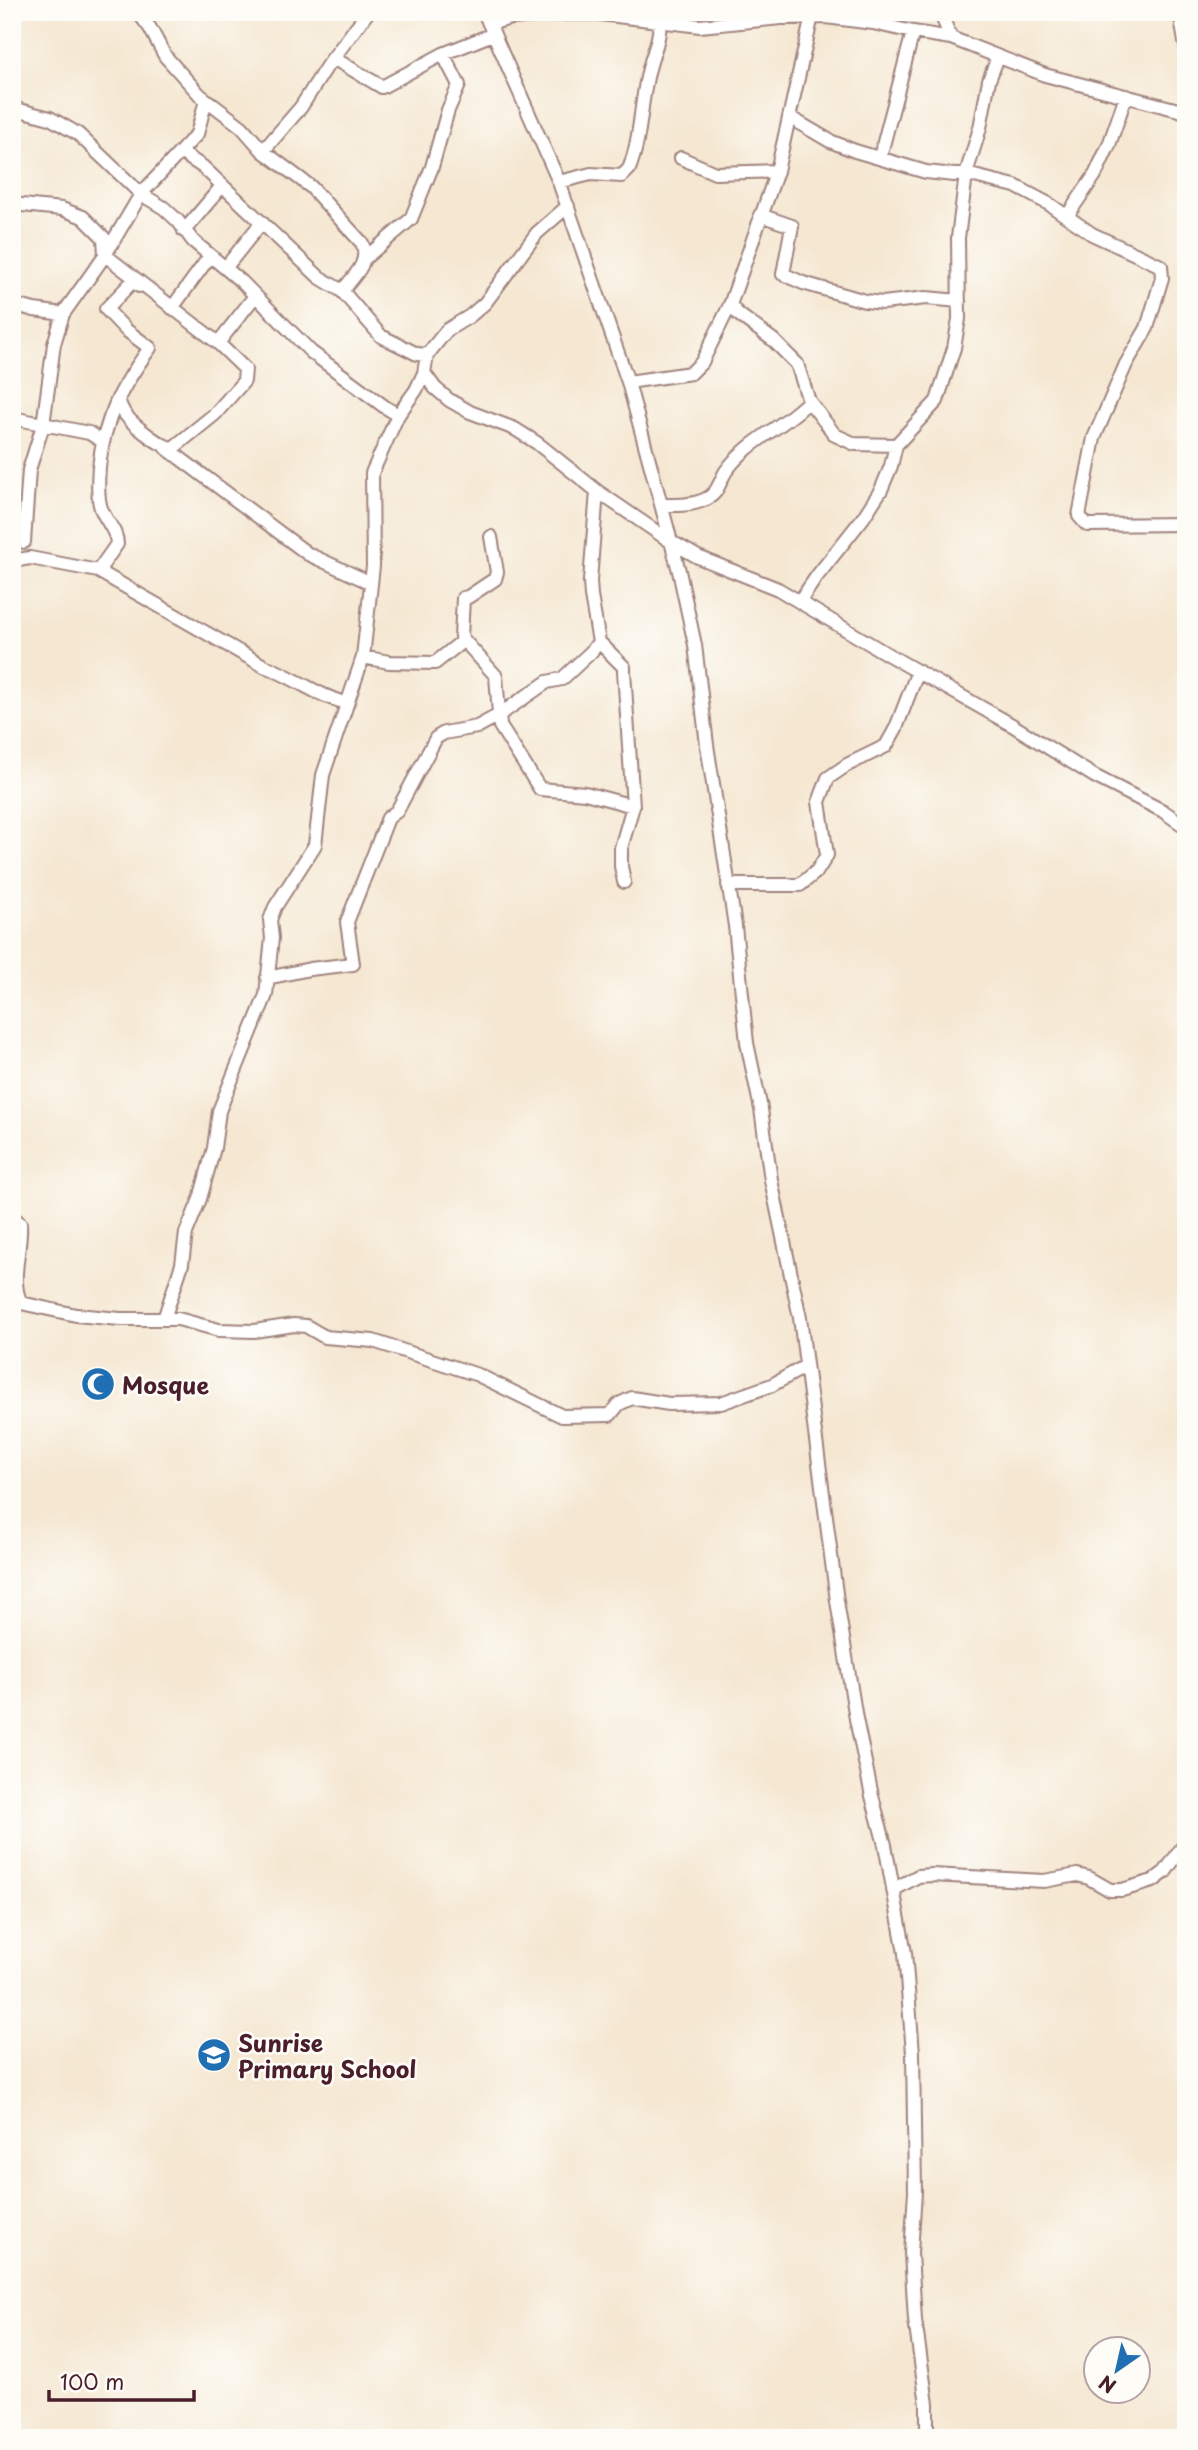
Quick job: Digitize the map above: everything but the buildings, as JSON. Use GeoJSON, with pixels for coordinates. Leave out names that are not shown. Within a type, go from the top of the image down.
{"type":"FeatureCollection","features":[{"type":"Feature","properties":{"kind":"street"},"geometry":{"type":"LineString","coordinates":[[138,12],[171,63],[206,100],[242,127],[264,151],[310,187],[362,243],[365,251],[361,268],[342,291]]}},
{"type":"Feature","properties":{"kind":"street"},"geometry":{"type":"LineString","coordinates":[[264,151],[301,107],[368,12]]}},
{"type":"Feature","properties":{"kind":"street"},"geometry":{"type":"LineString","coordinates":[[940,12],[951,38]]}},
{"type":"Feature","properties":{"kind":"street"},"geometry":{"type":"LineString","coordinates":[[1181,12],[1186,42]]}},
{"type":"Feature","properties":{"kind":"street"},"geometry":{"type":"LineString","coordinates":[[333,58],[382,87],[443,54],[489,23],[511,18],[600,14],[658,17],[673,25],[700,26],[812,16],[873,23],[951,38],[1045,75],[1186,112]]}},
{"type":"Feature","properties":{"kind":"street"},"geometry":{"type":"LineString","coordinates":[[628,383],[691,373],[702,362],[730,305],[777,171],[812,16]]}},
{"type":"Feature","properties":{"kind":"street"},"geometry":{"type":"LineString","coordinates":[[559,182],[591,174],[622,176],[629,169],[658,17]]}},
{"type":"Feature","properties":{"kind":"street"},"geometry":{"type":"LineString","coordinates":[[489,23],[559,182],[628,383],[695,645],[747,1042],[761,1109],[771,1180],[800,1318],[837,1601],[856,1719],[885,1845],[905,1953],[912,2053],[915,2192],[911,2253],[927,2438]]}},
{"type":"Feature","properties":{"kind":"street"},"geometry":{"type":"LineString","coordinates":[[880,157],[913,32]]}},
{"type":"Feature","properties":{"kind":"street"},"geometry":{"type":"LineString","coordinates":[[364,259],[411,219],[432,167],[448,110],[459,85],[443,54]]}},
{"type":"Feature","properties":{"kind":"street"},"geometry":{"type":"LineString","coordinates":[[800,601],[881,490],[896,445],[937,401],[954,348],[959,319],[958,238],[966,174],[981,128],[989,80],[998,57]]}},
{"type":"Feature","properties":{"kind":"street"},"geometry":{"type":"LineString","coordinates":[[1067,216],[1096,175],[1126,96]]}},
{"type":"Feature","properties":{"kind":"street"},"geometry":{"type":"LineString","coordinates":[[24,542],[29,470],[43,425],[54,344],[63,314],[105,256],[141,194],[197,134],[206,100]]}},
{"type":"Feature","properties":{"kind":"street"},"geometry":{"type":"LineString","coordinates":[[12,108],[50,118],[68,127],[141,194],[164,208],[184,231],[226,267],[311,352],[398,415]]}},
{"type":"Feature","properties":{"kind":"street"},"geometry":{"type":"LineString","coordinates":[[789,117],[830,141],[855,151],[935,174],[966,174],[1015,186],[1092,234],[1161,266],[1162,278],[1147,328],[1122,373],[1094,438],[1079,516],[1087,525],[1186,524]]}},
{"type":"Feature","properties":{"kind":"street"},"geometry":{"type":"LineString","coordinates":[[180,152],[203,167],[319,277],[342,291],[381,336],[417,355],[427,355]]}},
{"type":"Feature","properties":{"kind":"street"},"geometry":{"type":"LineString","coordinates":[[681,159],[715,173],[777,171]]}},
{"type":"Feature","properties":{"kind":"street"},"geometry":{"type":"LineString","coordinates":[[184,231],[222,186]]}},
{"type":"Feature","properties":{"kind":"street"},"geometry":{"type":"LineString","coordinates":[[12,204],[62,209],[82,218],[104,238],[105,256],[218,343],[245,369],[244,381],[215,414],[173,448],[163,446]]}},
{"type":"Feature","properties":{"kind":"street"},"geometry":{"type":"LineString","coordinates":[[164,1319],[182,1264],[186,1233],[200,1199],[214,1148],[219,1111],[266,995],[272,938],[270,920],[275,907],[315,845],[323,775],[363,657],[373,566],[372,473],[398,415],[416,390],[424,373],[427,355],[447,330],[485,303],[537,233],[568,206]]}},
{"type":"Feature","properties":{"kind":"street"},"geometry":{"type":"LineString","coordinates":[[760,215],[792,226],[783,274],[803,283],[883,303],[926,298],[959,301]]}},
{"type":"Feature","properties":{"kind":"street"},"geometry":{"type":"LineString","coordinates":[[226,267],[262,222]]}},
{"type":"Feature","properties":{"kind":"street"},"geometry":{"type":"LineString","coordinates":[[172,307],[210,256]]}},
{"type":"Feature","properties":{"kind":"street"},"geometry":{"type":"LineString","coordinates":[[98,571],[117,544],[100,504],[97,483],[102,439],[118,398],[132,372],[150,348],[126,330],[106,309],[132,281],[172,307]]}},
{"type":"Feature","properties":{"kind":"street"},"geometry":{"type":"LineString","coordinates":[[218,343],[255,296]]}},
{"type":"Feature","properties":{"kind":"street"},"geometry":{"type":"LineString","coordinates":[[12,304],[63,314]]}},
{"type":"Feature","properties":{"kind":"street"},"geometry":{"type":"LineString","coordinates":[[730,305],[797,364],[809,401],[829,429],[843,440],[864,445],[896,445]]}},
{"type":"Feature","properties":{"kind":"street"},"geometry":{"type":"LineString","coordinates":[[424,373],[449,400],[470,412],[515,429],[537,443],[597,491],[670,541],[698,557],[760,580],[800,601],[947,686],[1094,776],[1163,811],[1186,827]]}},
{"type":"Feature","properties":{"kind":"street"},"geometry":{"type":"LineString","coordinates":[[118,398],[128,418],[308,554],[371,583]]}},
{"type":"Feature","properties":{"kind":"street"},"geometry":{"type":"LineString","coordinates":[[661,505],[680,506],[706,500],[720,487],[726,472],[758,438],[780,426],[809,401]]}},
{"type":"Feature","properties":{"kind":"street"},"geometry":{"type":"LineString","coordinates":[[12,418],[89,433],[102,439]]}},
{"type":"Feature","properties":{"kind":"street"},"geometry":{"type":"LineString","coordinates":[[597,491],[590,581],[599,642],[625,671],[633,806],[621,848],[624,883]]}},
{"type":"Feature","properties":{"kind":"street"},"geometry":{"type":"LineString","coordinates":[[491,537],[497,572],[495,579],[463,598],[461,637],[496,676],[499,715],[505,735],[540,789],[585,793],[633,806]]}},
{"type":"Feature","properties":{"kind":"street"},"geometry":{"type":"LineString","coordinates":[[12,561],[30,558],[98,571],[264,666],[333,700],[347,703]]}},
{"type":"Feature","properties":{"kind":"street"},"geometry":{"type":"LineString","coordinates":[[363,657],[389,662],[435,663],[464,640]]}},
{"type":"Feature","properties":{"kind":"street"},"geometry":{"type":"LineString","coordinates":[[267,978],[353,964],[347,922],[388,818],[397,811],[436,738],[444,733],[477,727],[547,682],[562,678],[599,642]]}},
{"type":"Feature","properties":{"kind":"street"},"geometry":{"type":"LineString","coordinates":[[728,885],[800,884],[817,871],[827,855],[819,802],[828,778],[847,765],[886,746],[896,728],[918,671]]}},
{"type":"Feature","properties":{"kind":"street"},"geometry":{"type":"LineString","coordinates":[[12,1217],[20,1223],[21,1239],[15,1281],[21,1303],[76,1315],[120,1319],[178,1319],[219,1330],[254,1331],[294,1325],[306,1326],[324,1337],[373,1341],[478,1375],[562,1416],[610,1416],[620,1404],[632,1398],[669,1404],[721,1403],[772,1384],[806,1366]]}},
{"type":"Feature","properties":{"kind":"street"},"geometry":{"type":"LineString","coordinates":[[893,1890],[925,1875],[1044,1881],[1077,1875],[1089,1878],[1110,1890],[1122,1890],[1153,1881],[1165,1872],[1186,1842]]}},
{"type":"Feature","properties":{"kind":"place","name":"Mosque"},"geometry":{"type":"Point","coordinates":[98,1384]}},
{"type":"Feature","properties":{"kind":"place","name":"Sunrise Primary School"},"geometry":{"type":"Point","coordinates":[214,2055]}}]}
